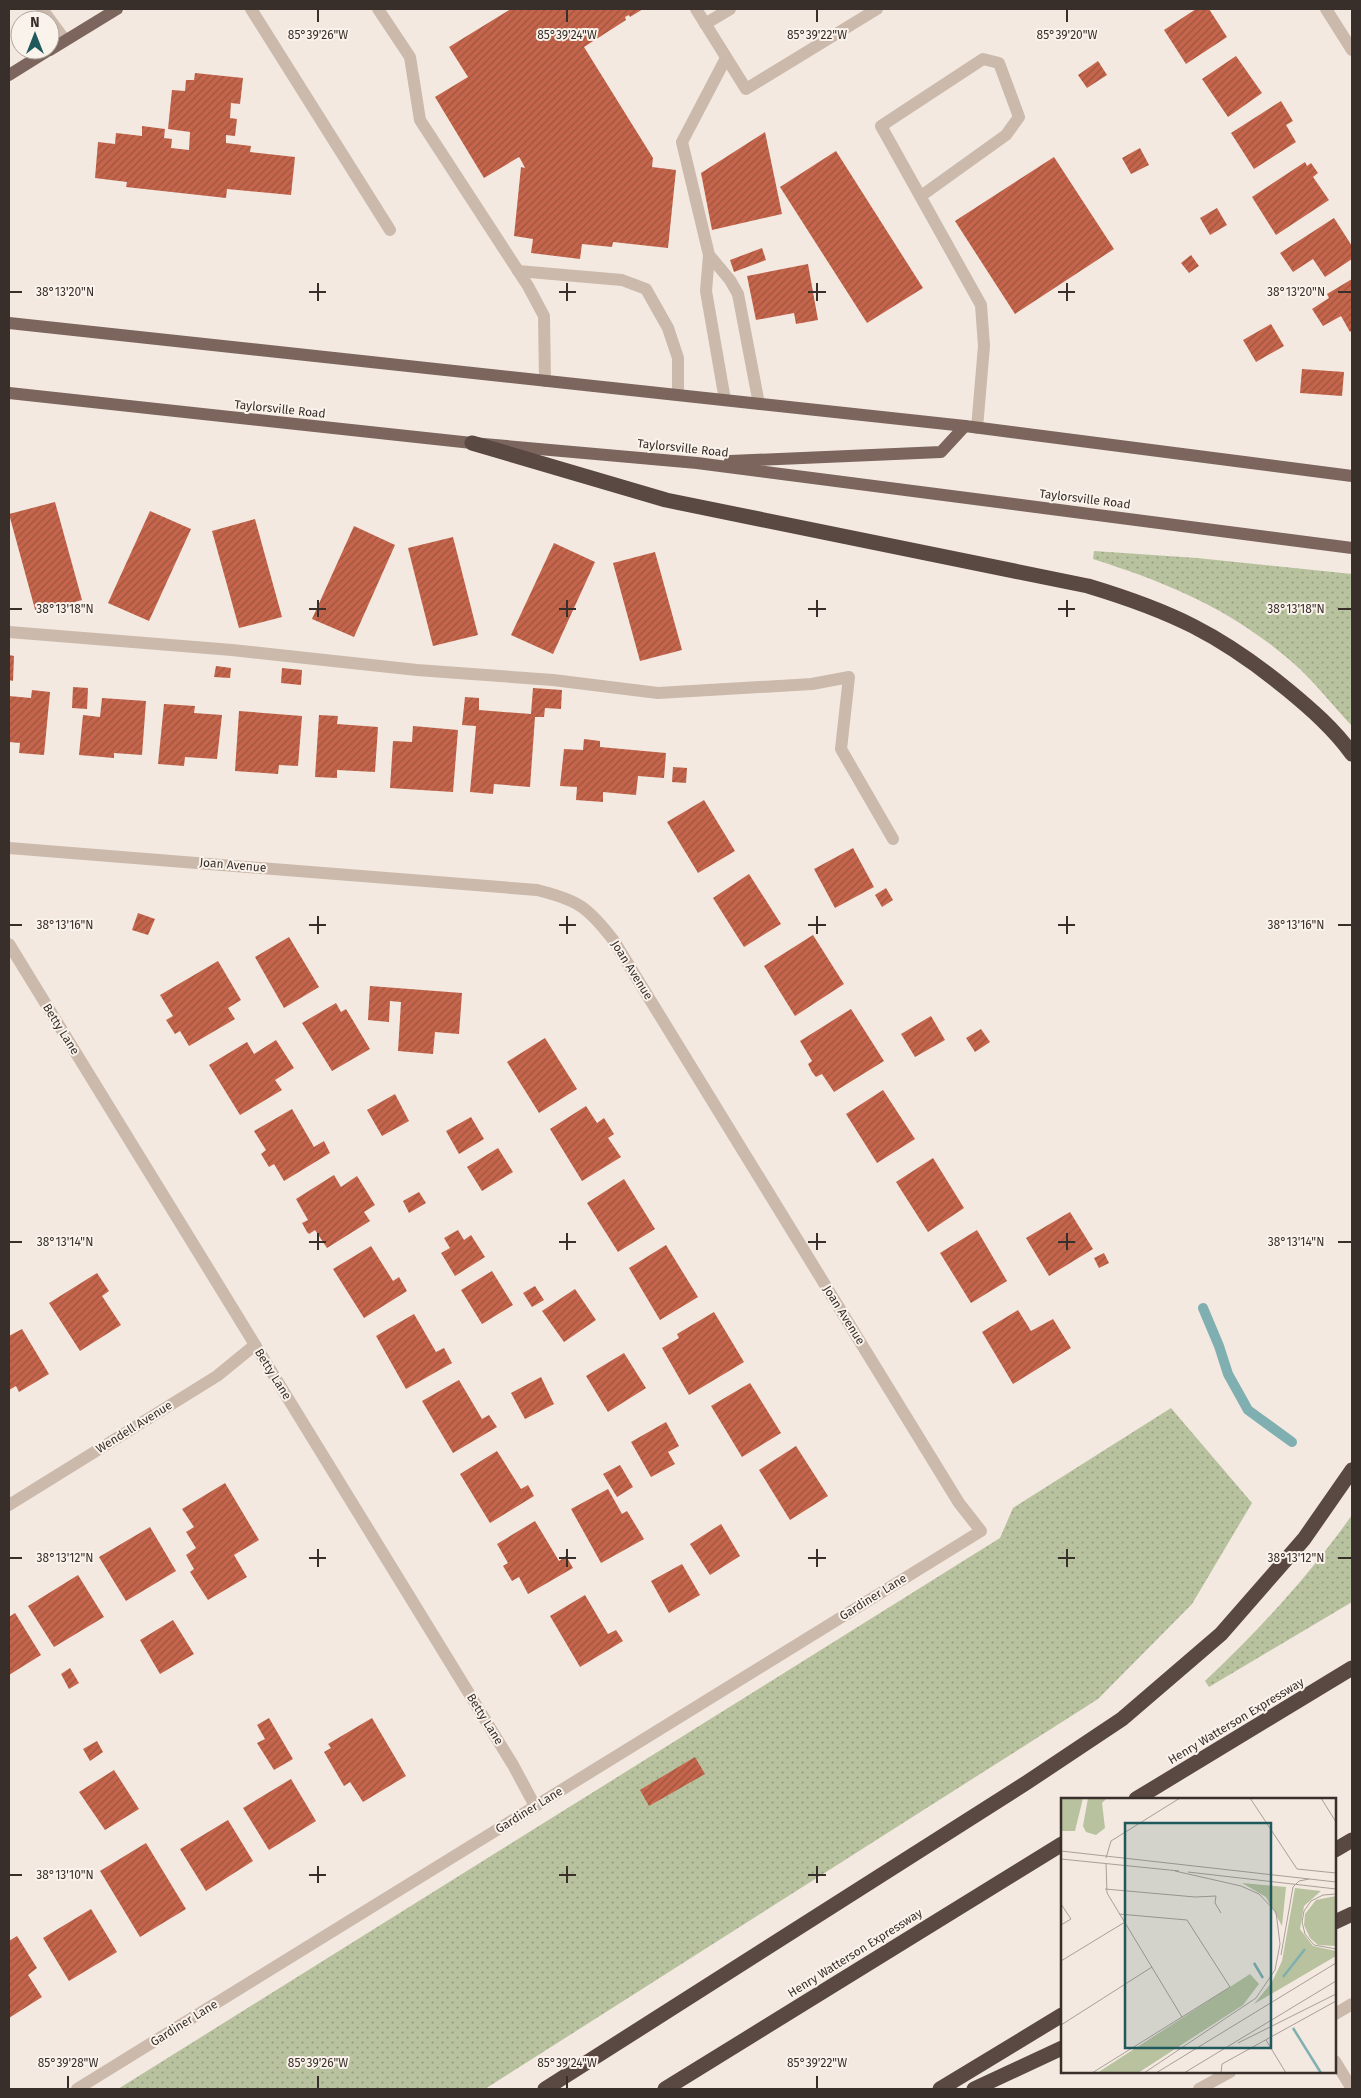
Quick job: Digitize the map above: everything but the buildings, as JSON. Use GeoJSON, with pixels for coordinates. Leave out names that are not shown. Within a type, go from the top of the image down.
{"type":"FeatureCollection","features":[{"type":"Feature","properties":{"kind":"highway"},"geometry":{"type":"LineString","coordinates":[[472,443],[666,500],[1088,586],[1139,602],[1183,619],[1248,657],[1316,713],[1352,754]]}},
{"type":"Feature","properties":{"kind":"highway"},"geometry":{"type":"LineString","coordinates":[[545,2089],[1026,1783],[1122,1719],[1221,1634],[1304,1539],[1352,1470]]}},
{"type":"Feature","properties":{"kind":"highway","name":"Henry Watterson Expressway"},"geometry":{"type":"LineString","coordinates":[[1138,1798],[1352,1668]]}},
{"type":"Feature","properties":{"kind":"highway"},"geometry":{"type":"LineString","coordinates":[[1336,1849],[1352,1840]]}},
{"type":"Feature","properties":{"kind":"highway","name":"Henry Watterson Expressway"},"geometry":{"type":"LineString","coordinates":[[665,2089],[1061,1845]]}},
{"type":"Feature","properties":{"kind":"highway"},"geometry":{"type":"LineString","coordinates":[[1336,1922],[1352,1914]]}},
{"type":"Feature","properties":{"kind":"highway"},"geometry":{"type":"LineString","coordinates":[[940,2089],[1061,2016]]}},
{"type":"Feature","properties":{"kind":"highway"},"geometry":{"type":"LineString","coordinates":[[974,2089],[1061,2048]]}},
{"type":"Feature","properties":{"kind":"main road"},"geometry":{"type":"LineString","coordinates":[[60,43],[117,9]]}},
{"type":"Feature","properties":{"kind":"main road"},"geometry":{"type":"LineString","coordinates":[[9,75],[34,60]]}},
{"type":"Feature","properties":{"kind":"main road"},"geometry":{"type":"LineString","coordinates":[[9,323],[971,427],[1352,476]]}},
{"type":"Feature","properties":{"kind":"main road","name":"Taylorsville Road"},"geometry":{"type":"LineString","coordinates":[[9,392],[472,443],[698,462],[1352,548]]}},
{"type":"Feature","properties":{"kind":"main road"},"geometry":{"type":"LineString","coordinates":[[698,462],[892,452],[926,454],[942,452],[971,427]]}},
{"type":"Feature","properties":{"kind":"street"},"geometry":{"type":"LineString","coordinates":[[42,9],[65,40]]}},
{"type":"Feature","properties":{"kind":"street"},"geometry":{"type":"LineString","coordinates":[[251,9],[390,230]]}},
{"type":"Feature","properties":{"kind":"street"},"geometry":{"type":"LineString","coordinates":[[378,9],[410,58],[420,120],[518,271],[544,316],[545,381]]}},
{"type":"Feature","properties":{"kind":"street"},"geometry":{"type":"LineString","coordinates":[[696,9],[746,89],[877,9]]}},
{"type":"Feature","properties":{"kind":"street"},"geometry":{"type":"LineString","coordinates":[[705,24],[730,9]]}},
{"type":"Feature","properties":{"kind":"street"},"geometry":{"type":"LineString","coordinates":[[1326,9],[1352,50]]}},
{"type":"Feature","properties":{"kind":"street"},"geometry":{"type":"LineString","coordinates":[[725,400],[706,291],[709,255],[682,142],[726,58]]}},
{"type":"Feature","properties":{"kind":"street"},"geometry":{"type":"LineString","coordinates":[[921,196],[1006,135],[1019,117],[999,63],[983,59],[881,126],[981,305],[984,346],[971,427]]}},
{"type":"Feature","properties":{"kind":"street"},"geometry":{"type":"LineString","coordinates":[[709,255],[730,280],[738,294],[759,404]]}},
{"type":"Feature","properties":{"kind":"street"},"geometry":{"type":"LineString","coordinates":[[518,271],[622,280],[646,289],[668,328],[678,358],[678,395]]}},
{"type":"Feature","properties":{"kind":"street"},"geometry":{"type":"LineString","coordinates":[[9,632],[232,650],[416,670],[553,680],[658,693],[812,684],[849,677],[841,748],[892,838]]}},
{"type":"Feature","properties":{"kind":"street","name":"Joan Avenue"},"geometry":{"type":"LineString","coordinates":[[9,848],[536,890],[565,897],[584,907],[596,917],[614,940],[955,1495],[981,1531]]}},
{"type":"Feature","properties":{"kind":"street","name":"Betty Lane"},"geometry":{"type":"LineString","coordinates":[[9,944],[513,1765],[535,1806]]}},
{"type":"Feature","properties":{"kind":"street","name":"Wendell Avenue"},"geometry":{"type":"LineString","coordinates":[[9,1505],[216,1376],[255,1345]]}},
{"type":"Feature","properties":{"kind":"street","name":"Gardiner Lane"},"geometry":{"type":"LineString","coordinates":[[77,2089],[981,1531]]}},
{"type":"Feature","properties":{"kind":"street"},"geometry":{"type":"LineString","coordinates":[[1336,2013],[1352,2004]]}},
{"type":"Feature","properties":{"kind":"street"},"geometry":{"type":"LineString","coordinates":[[1336,2063],[1352,2089]]}},
{"type":"Feature","properties":{"kind":"street"},"geometry":{"type":"LineString","coordinates":[[1199,2089],[1228,2073]]}},
{"type":"Feature","properties":{"kind":"green space"},"geometry":{"type":"Polygon","coordinates":[[[1094,551],[1197,558],[1352,574],[1352,726],[1300,669],[1246,627],[1222,612],[1173,588],[1093,559],[1094,551]]]}},
{"type":"Feature","properties":{"kind":"green space"},"geometry":{"type":"Polygon","coordinates":[[[1171,1408],[1252,1503],[1192,1604],[1098,1699],[485,2089],[118,2089],[1000,1538],[1013,1508],[1171,1408]]]}},
{"type":"Feature","properties":{"kind":"green space"},"geometry":{"type":"Polygon","coordinates":[[[1352,1515],[1352,1602],[1209,1687],[1205,1681],[1283,1602],[1336,1538],[1352,1515]]]}},
{"type":"Feature","properties":{"kind":"waterway"},"geometry":{"type":"LineString","coordinates":[[1203,1308],[1219,1346],[1228,1374],[1248,1410],[1292,1442]]}}]}
